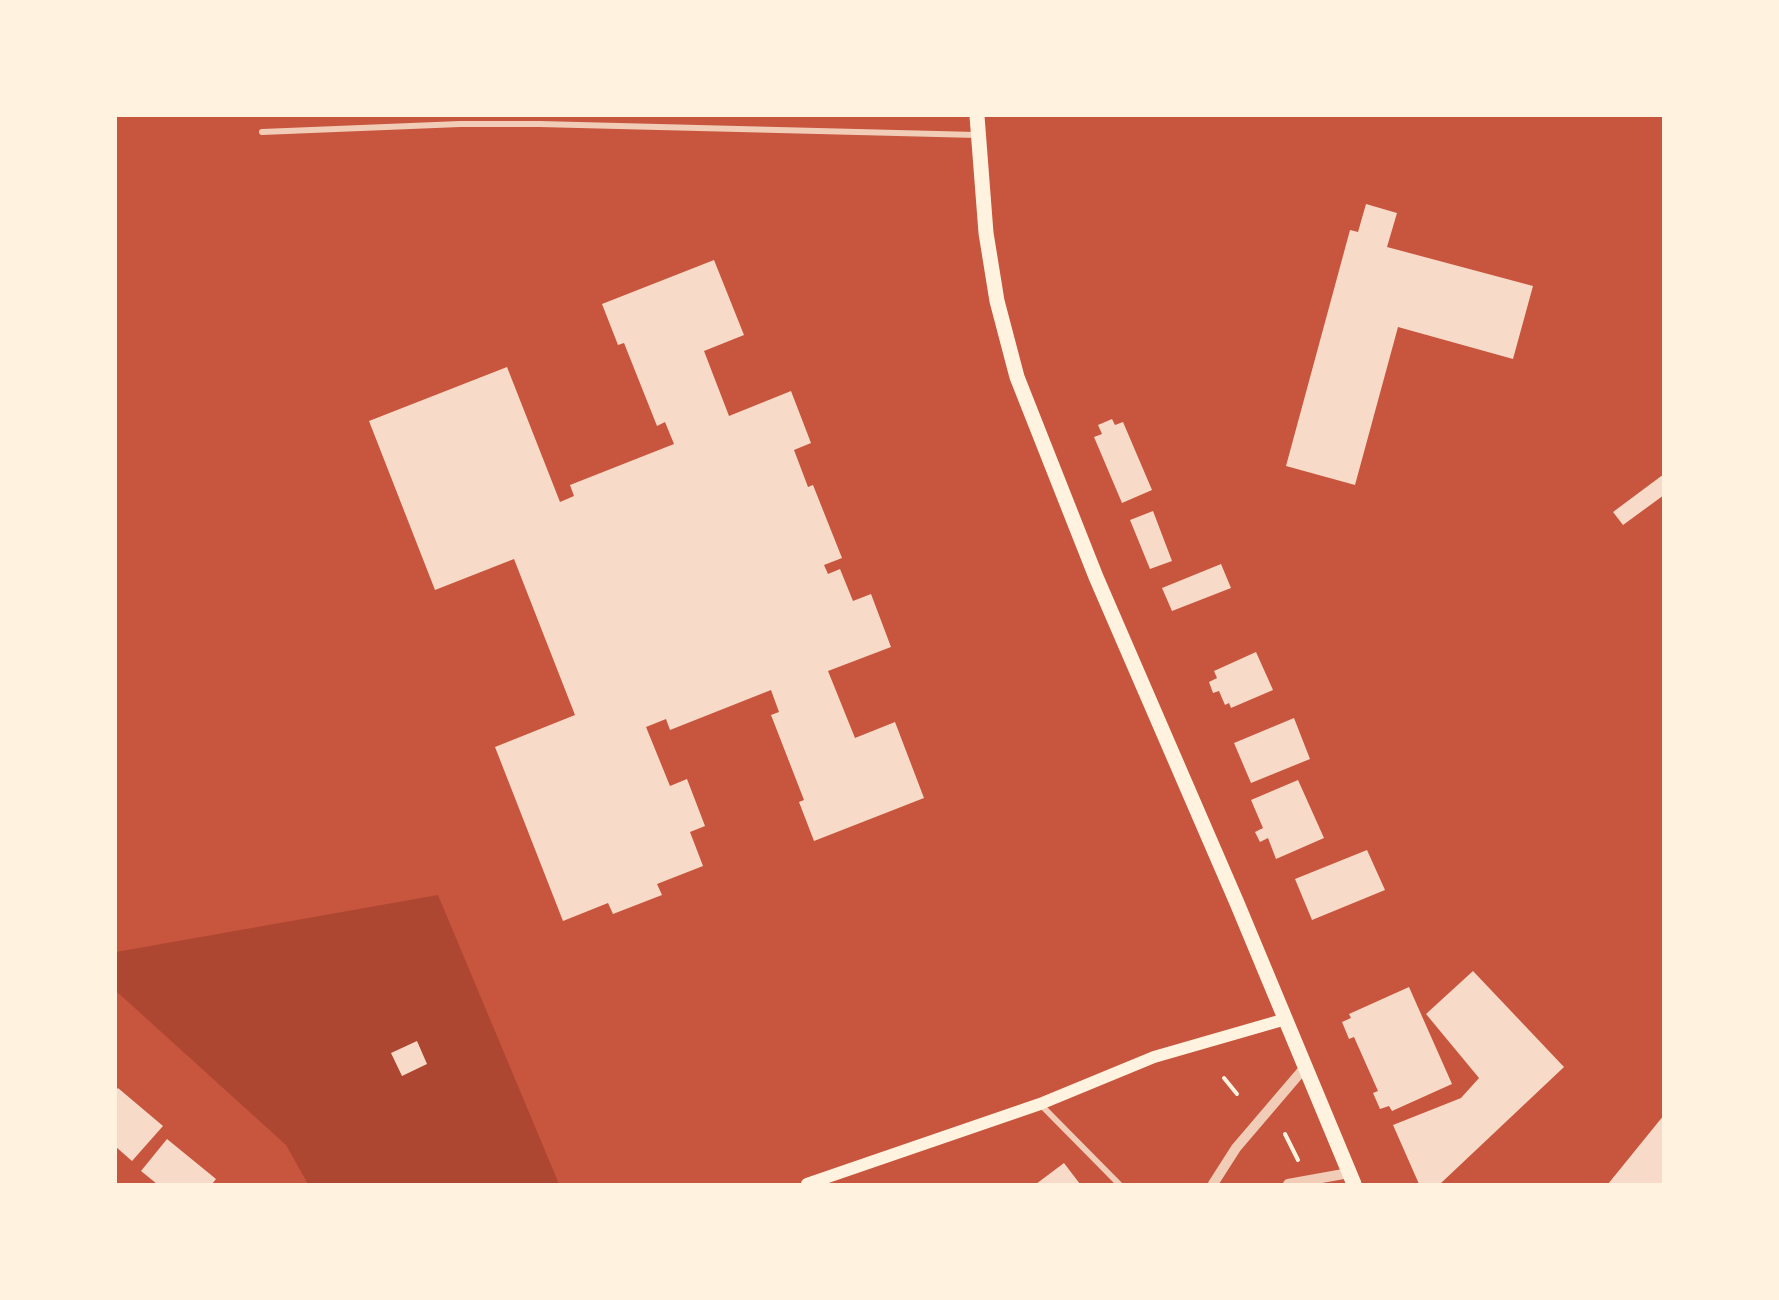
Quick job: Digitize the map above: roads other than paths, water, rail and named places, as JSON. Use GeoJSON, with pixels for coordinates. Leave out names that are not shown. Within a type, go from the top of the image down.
{"type":"FeatureCollection","features":[{"type":"Feature","properties":{"kind":"main road"},"geometry":{"type":"LineString","coordinates":[[977,116],[986,233],[995,290],[1017,377],[1096,577],[1286,1018],[1352,1179]]}},
{"type":"Feature","properties":{"kind":"main road"},"geometry":{"type":"LineString","coordinates":[[807,1185],[1040,1104],[1154,1057],[1286,1018]]}},
{"type":"Feature","properties":{"kind":"street"},"geometry":{"type":"LineString","coordinates":[[262,132],[460,124],[539,124],[977,135]]}},
{"type":"Feature","properties":{"kind":"street"},"geometry":{"type":"LineString","coordinates":[[1213,1185],[1236,1148],[1306,1066]]}},
{"type":"Feature","properties":{"kind":"street"},"geometry":{"type":"LineString","coordinates":[[1040,1104],[1119,1185]]}},
{"type":"Feature","properties":{"kind":"street"},"geometry":{"type":"LineString","coordinates":[[1288,1185],[1352,1179]]}}]}
